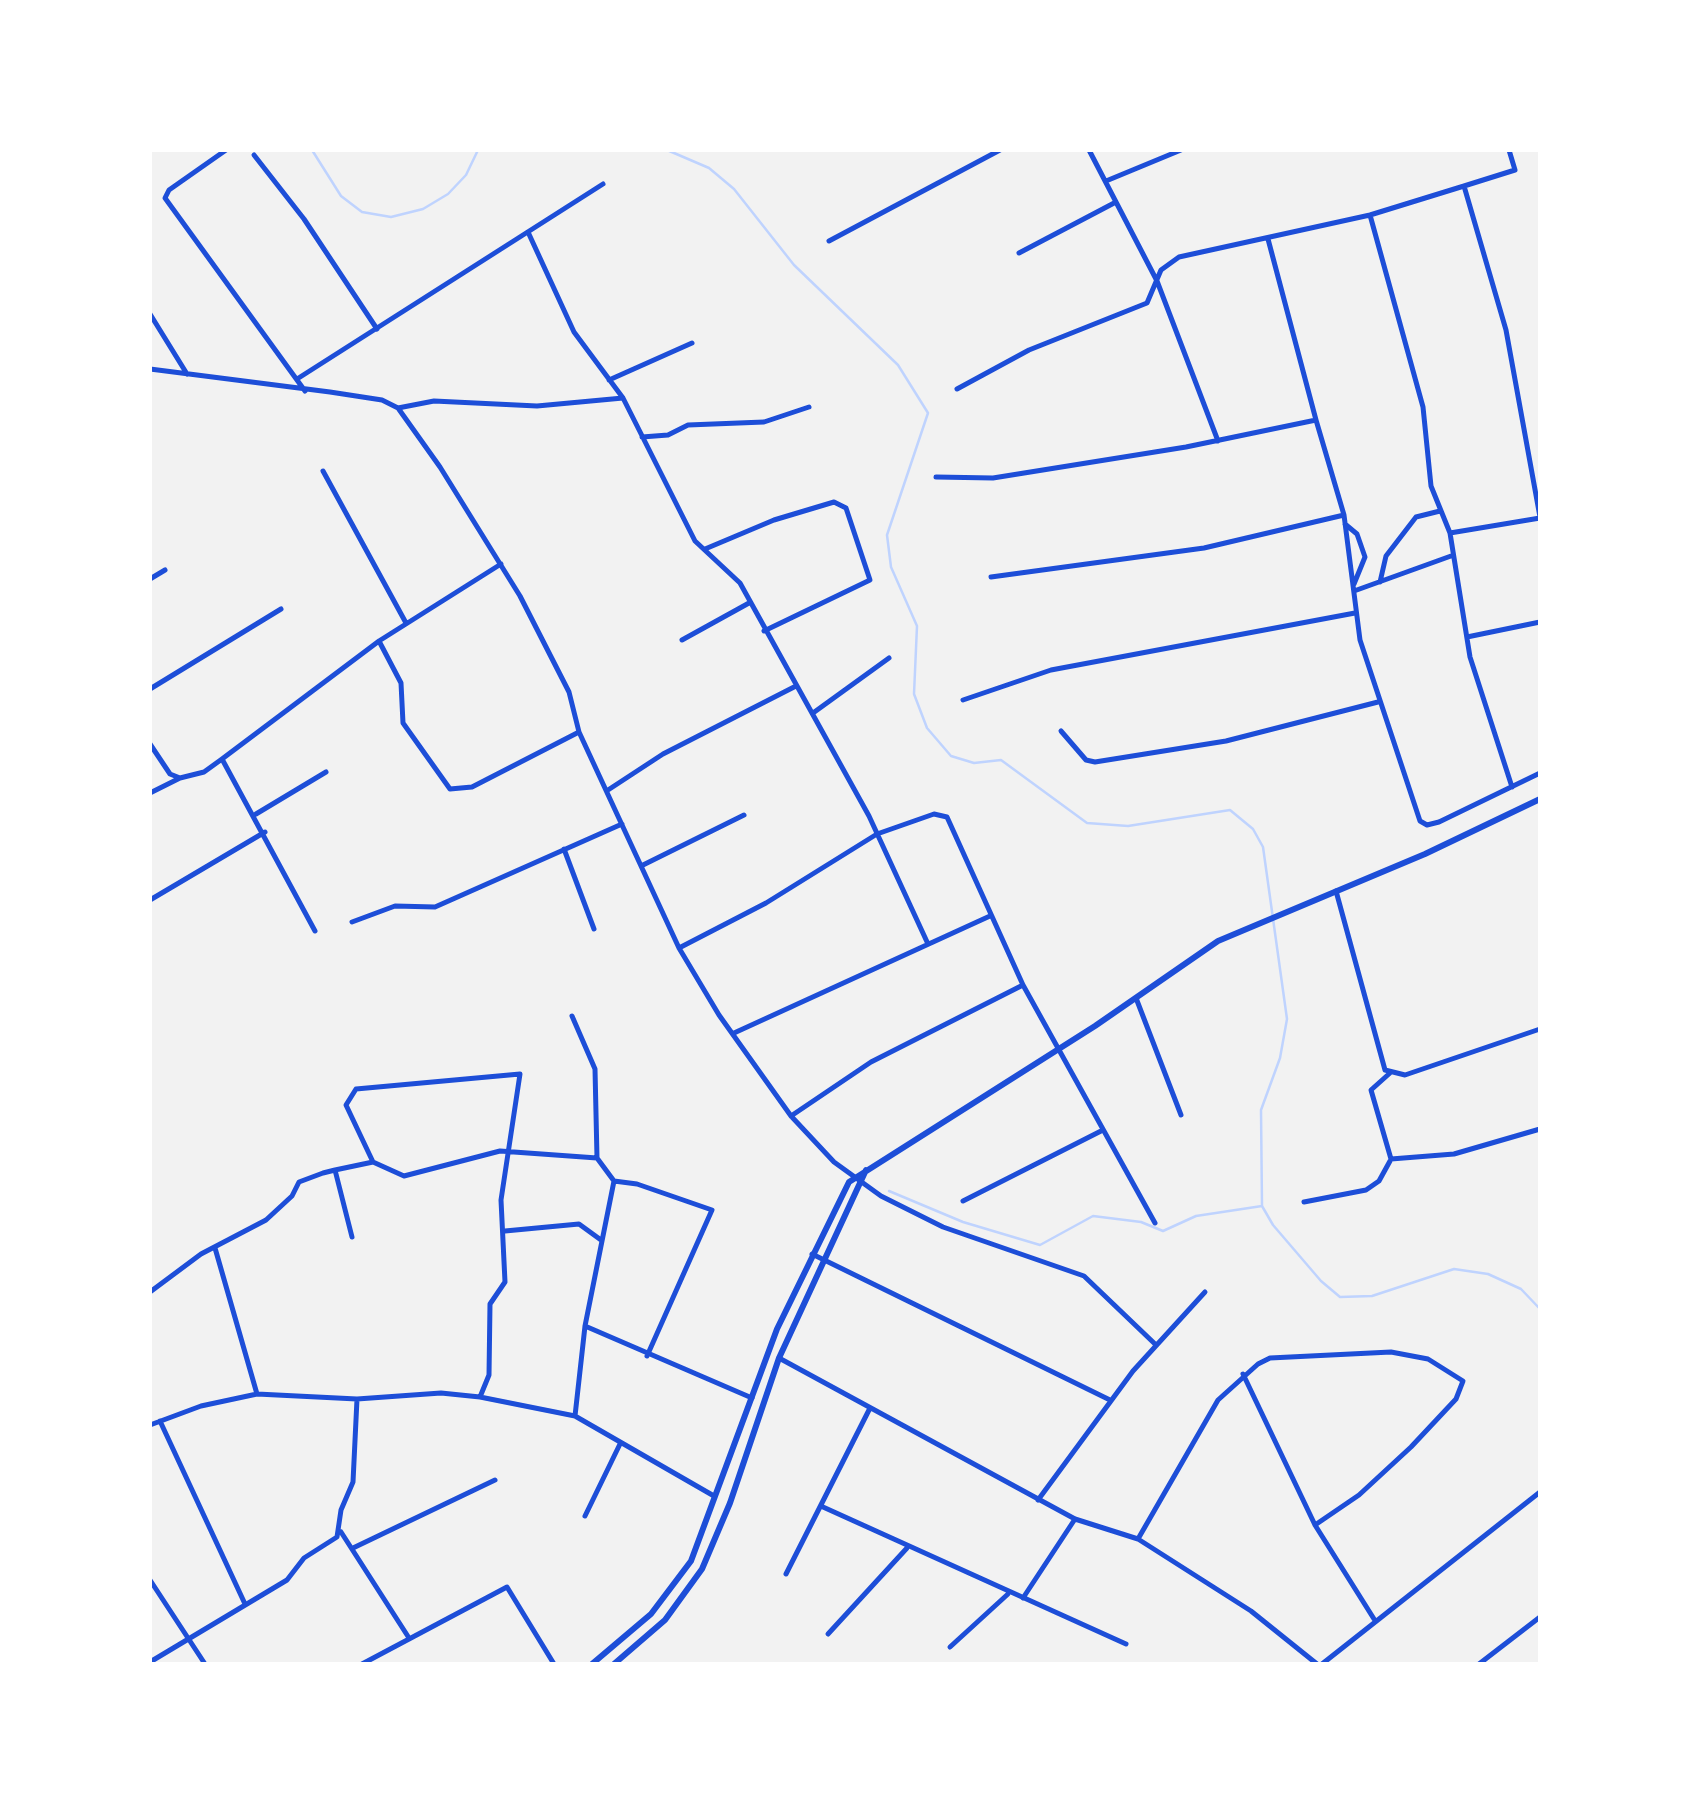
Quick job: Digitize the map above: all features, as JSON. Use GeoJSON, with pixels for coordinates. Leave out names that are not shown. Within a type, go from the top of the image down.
{"type":"FeatureCollection","features":[{"type":"Feature","properties":{"kind":"street"},"geometry":{"type":"LineString","coordinates":[[226,150],[168,190],[165,198],[305,391]]}},
{"type":"Feature","properties":{"kind":"street"},"geometry":{"type":"LineString","coordinates":[[830,240],[1000,150]]}},
{"type":"Feature","properties":{"kind":"street"},"geometry":{"type":"LineString","coordinates":[[1089,150],[1157,281],[1218,441]]}},
{"type":"Feature","properties":{"kind":"street"},"geometry":{"type":"LineString","coordinates":[[1106,181],[1181,150]]}},
{"type":"Feature","properties":{"kind":"street"},"geometry":{"type":"LineString","coordinates":[[957,389],[1029,350],[1147,303],[1168,262],[1370,215],[1515,170],[1509,150]]}},
{"type":"Feature","properties":{"kind":"street"},"geometry":{"type":"LineString","coordinates":[[254,155],[304,219],[377,329]]}},
{"type":"Feature","properties":{"kind":"street"},"geometry":{"type":"LineString","coordinates":[[297,379],[604,184]]}},
{"type":"Feature","properties":{"kind":"street"},"geometry":{"type":"LineString","coordinates":[[1450,533],[1540,518],[1506,330],[1464,186]]}},
{"type":"Feature","properties":{"kind":"street"},"geometry":{"type":"LineString","coordinates":[[1019,252],[1116,202]]}},
{"type":"Feature","properties":{"kind":"street"},"geometry":{"type":"LineString","coordinates":[[1370,215],[1423,407],[1431,486],[1450,533],[1467,637],[1512,787]]}},
{"type":"Feature","properties":{"kind":"street"},"geometry":{"type":"LineString","coordinates":[[528,232],[574,332],[623,398],[695,541],[729,570],[813,714],[877,834],[928,944]]}},
{"type":"Feature","properties":{"kind":"street"},"geometry":{"type":"LineString","coordinates":[[1268,239],[1344,515],[1355,613],[1379,702],[1420,821],[1428,825],[1439,822],[1540,773]]}},
{"type":"Feature","properties":{"kind":"street"},"geometry":{"type":"LineString","coordinates":[[150,314],[188,374]]}},
{"type":"Feature","properties":{"kind":"street"},"geometry":{"type":"LineString","coordinates":[[609,380],[692,343]]}},
{"type":"Feature","properties":{"kind":"street"},"geometry":{"type":"LineString","coordinates":[[150,369],[382,400],[398,408],[501,564],[570,692],[579,732],[679,948],[790,1116],[858,1180],[942,1227],[1084,1276],[1155,1344]]}},
{"type":"Feature","properties":{"kind":"street"},"geometry":{"type":"LineString","coordinates":[[398,408],[434,400],[537,406],[623,398]]}},
{"type":"Feature","properties":{"kind":"street"},"geometry":{"type":"LineString","coordinates":[[642,437],[660,437],[688,425],[764,422],[810,407]]}},
{"type":"Feature","properties":{"kind":"street"},"geometry":{"type":"LineString","coordinates":[[936,477],[994,478],[1218,441],[1316,420]]}},
{"type":"Feature","properties":{"kind":"street"},"geometry":{"type":"LineString","coordinates":[[323,471],[406,623]]}},
{"type":"Feature","properties":{"kind":"street"},"geometry":{"type":"LineString","coordinates":[[705,549],[834,502],[846,508],[870,580],[764,631]]}},
{"type":"Feature","properties":{"kind":"street"},"geometry":{"type":"LineString","coordinates":[[1380,582],[1386,556],[1416,517],[1440,511]]}},
{"type":"Feature","properties":{"kind":"street"},"geometry":{"type":"LineString","coordinates":[[991,577],[1204,548],[1344,515]]}},
{"type":"Feature","properties":{"kind":"street"},"geometry":{"type":"LineString","coordinates":[[1345,524],[1356,534],[1365,557],[1353,589]]}},
{"type":"Feature","properties":{"kind":"street"},"geometry":{"type":"LineString","coordinates":[[1353,589],[1451,556]]}},
{"type":"Feature","properties":{"kind":"street"},"geometry":{"type":"LineString","coordinates":[[150,793],[180,778],[204,772],[379,641],[501,564]]}},
{"type":"Feature","properties":{"kind":"street"},"geometry":{"type":"LineString","coordinates":[[150,579],[165,570]]}},
{"type":"Feature","properties":{"kind":"street"},"geometry":{"type":"LineString","coordinates":[[682,640],[750,603]]}},
{"type":"Feature","properties":{"kind":"street"},"geometry":{"type":"LineString","coordinates":[[150,689],[280,609]]}},
{"type":"Feature","properties":{"kind":"street"},"geometry":{"type":"LineString","coordinates":[[963,700],[1052,670],[1355,613]]}},
{"type":"Feature","properties":{"kind":"street"},"geometry":{"type":"LineString","coordinates":[[1467,637],[1540,622]]}},
{"type":"Feature","properties":{"kind":"street"},"geometry":{"type":"LineString","coordinates":[[379,641],[401,684],[403,722],[450,789],[472,787],[579,732]]}},
{"type":"Feature","properties":{"kind":"street"},"geometry":{"type":"LineString","coordinates":[[813,714],[889,658]]}},
{"type":"Feature","properties":{"kind":"street"},"geometry":{"type":"LineString","coordinates":[[608,790],[662,754],[796,686]]}},
{"type":"Feature","properties":{"kind":"street"},"geometry":{"type":"LineString","coordinates":[[1061,731],[1086,760],[1095,762],[1226,740],[1379,702]]}},
{"type":"Feature","properties":{"kind":"street"},"geometry":{"type":"LineString","coordinates":[[150,744],[170,774],[180,778]]}},
{"type":"Feature","properties":{"kind":"street"},"geometry":{"type":"LineString","coordinates":[[222,759],[256,814],[315,931]]}},
{"type":"Feature","properties":{"kind":"street"},"geometry":{"type":"LineString","coordinates":[[256,814],[326,772]]}},
{"type":"Feature","properties":{"kind":"street"},"geometry":{"type":"LineString","coordinates":[[599,1662],[674,1587],[691,1562],[811,1254],[838,1200],[866,1170],[1256,922],[1336,891],[1540,799]]}},
{"type":"Feature","properties":{"kind":"street"},"geometry":{"type":"LineString","coordinates":[[679,948],[766,903],[877,834],[934,814],[947,817],[1023,985],[1155,1223]]}},
{"type":"Feature","properties":{"kind":"street"},"geometry":{"type":"LineString","coordinates":[[641,866],[744,815]]}},
{"type":"Feature","properties":{"kind":"street"},"geometry":{"type":"LineString","coordinates":[[352,922],[394,906],[434,907],[622,824]]}},
{"type":"Feature","properties":{"kind":"street"},"geometry":{"type":"LineString","coordinates":[[150,900],[264,832]]}},
{"type":"Feature","properties":{"kind":"street"},"geometry":{"type":"LineString","coordinates":[[564,849],[594,928]]}},
{"type":"Feature","properties":{"kind":"street"},"geometry":{"type":"LineString","coordinates":[[1336,891],[1382,1060],[1390,1073],[1405,1076],[1540,1029]]}},
{"type":"Feature","properties":{"kind":"street"},"geometry":{"type":"LineString","coordinates":[[734,1033],[990,916]]}},
{"type":"Feature","properties":{"kind":"street"},"geometry":{"type":"LineString","coordinates":[[790,1116],[872,1062],[1023,985]]}},
{"type":"Feature","properties":{"kind":"street"},"geometry":{"type":"LineString","coordinates":[[1136,998],[1181,1114]]}},
{"type":"Feature","properties":{"kind":"street"},"geometry":{"type":"LineString","coordinates":[[572,1016],[595,1068],[597,1158],[614,1181],[636,1184],[712,1210],[647,1356]]}},
{"type":"Feature","properties":{"kind":"street"},"geometry":{"type":"LineString","coordinates":[[373,1162],[346,1105],[356,1089],[517,1072],[522,1078],[501,1200],[505,1282],[490,1304],[488,1375],[480,1396]]}},
{"type":"Feature","properties":{"kind":"street"},"geometry":{"type":"LineString","coordinates":[[1304,1202],[1366,1190],[1378,1181],[1391,1160],[1370,1090],[1390,1073]]}},
{"type":"Feature","properties":{"kind":"street"},"geometry":{"type":"LineString","coordinates":[[1391,1160],[1454,1154],[1540,1128]]}},
{"type":"Feature","properties":{"kind":"street"},"geometry":{"type":"LineString","coordinates":[[963,1201],[1104,1130]]}},
{"type":"Feature","properties":{"kind":"street"},"geometry":{"type":"LineString","coordinates":[[150,1292],[214,1247],[266,1220],[292,1196],[299,1182],[335,1170],[373,1162],[404,1176],[508,1152],[597,1158]]}},
{"type":"Feature","properties":{"kind":"street"},"geometry":{"type":"LineString","coordinates":[[335,1170],[352,1237]]}},
{"type":"Feature","properties":{"kind":"street"},"geometry":{"type":"LineString","coordinates":[[614,1664],[665,1620],[702,1570],[730,1503],[780,1358],[858,1180]]}},
{"type":"Feature","properties":{"kind":"street"},"geometry":{"type":"LineString","coordinates":[[575,1416],[584,1326],[614,1181]]}},
{"type":"Feature","properties":{"kind":"street"},"geometry":{"type":"LineString","coordinates":[[505,1231],[579,1224],[601,1240]]}},
{"type":"Feature","properties":{"kind":"street"},"geometry":{"type":"LineString","coordinates":[[214,1247],[256,1394]]}},
{"type":"Feature","properties":{"kind":"street"},"geometry":{"type":"LineString","coordinates":[[811,1254],[1110,1400]]}},
{"type":"Feature","properties":{"kind":"street"},"geometry":{"type":"LineString","coordinates":[[1038,1500],[1155,1344],[1206,1292]]}},
{"type":"Feature","properties":{"kind":"street"},"geometry":{"type":"LineString","coordinates":[[584,1326],[752,1398]]}},
{"type":"Feature","properties":{"kind":"street"},"geometry":{"type":"LineString","coordinates":[[1138,1539],[1205,1420],[1243,1374],[1270,1358],[1390,1352],[1428,1359],[1463,1381],[1456,1399],[1411,1447],[1359,1495],[1315,1525]]}},
{"type":"Feature","properties":{"kind":"street"},"geometry":{"type":"LineString","coordinates":[[780,1358],[1074,1519],[1138,1539],[1251,1611],[1319,1664],[1540,1492]]}},
{"type":"Feature","properties":{"kind":"street"},"geometry":{"type":"LineString","coordinates":[[1243,1374],[1315,1525],[1374,1619]]}},
{"type":"Feature","properties":{"kind":"street"},"geometry":{"type":"LineString","coordinates":[[150,1425],[201,1406],[256,1394],[357,1398],[441,1392],[480,1396],[575,1416],[717,1497]]}},
{"type":"Feature","properties":{"kind":"street"},"geometry":{"type":"LineString","coordinates":[[357,1398],[353,1482],[340,1510],[340,1532],[409,1638]]}},
{"type":"Feature","properties":{"kind":"street"},"geometry":{"type":"LineString","coordinates":[[786,1574],[869,1410]]}},
{"type":"Feature","properties":{"kind":"street"},"geometry":{"type":"LineString","coordinates":[[160,1422],[244,1604]]}},
{"type":"Feature","properties":{"kind":"street"},"geometry":{"type":"LineString","coordinates":[[585,1516],[620,1444]]}},
{"type":"Feature","properties":{"kind":"street"},"geometry":{"type":"LineString","coordinates":[[353,1548],[495,1480]]}},
{"type":"Feature","properties":{"kind":"street"},"geometry":{"type":"LineString","coordinates":[[823,1507],[1008,1594],[1126,1644]]}},
{"type":"Feature","properties":{"kind":"street"},"geometry":{"type":"LineString","coordinates":[[1023,1598],[1074,1519]]}},
{"type":"Feature","properties":{"kind":"street"},"geometry":{"type":"LineString","coordinates":[[150,1662],[287,1580],[304,1558],[340,1532]]}},
{"type":"Feature","properties":{"kind":"street"},"geometry":{"type":"LineString","coordinates":[[828,1634],[908,1547]]}},
{"type":"Feature","properties":{"kind":"street"},"geometry":{"type":"LineString","coordinates":[[150,1580],[205,1664]]}},
{"type":"Feature","properties":{"kind":"street"},"geometry":{"type":"LineString","coordinates":[[362,1664],[508,1586],[554,1664]]}},
{"type":"Feature","properties":{"kind":"street"},"geometry":{"type":"LineString","coordinates":[[950,1647],[1008,1594]]}},
{"type":"Feature","properties":{"kind":"street"},"geometry":{"type":"LineString","coordinates":[[1479,1664],[1540,1617]]}},
{"type":"Feature","properties":{"kind":"waterway"},"geometry":{"type":"LineString","coordinates":[[312,150],[341,196],[362,212],[391,217],[423,209],[448,194],[466,175],[478,150]]}},
{"type":"Feature","properties":{"kind":"waterway"},"geometry":{"type":"LineString","coordinates":[[667,150],[709,168],[734,189],[794,265],[898,365],[928,413],[887,535],[891,567],[917,626],[914,694],[927,728],[951,756],[974,763],[1001,760],[1087,823],[1128,826],[1230,810],[1253,829],[1263,847],[1287,1019],[1280,1058],[1261,1110],[1262,1206],[1273,1225],[1321,1281],[1340,1297],[1372,1296],[1454,1269],[1488,1274],[1521,1289],[1540,1309]]}},
{"type":"Feature","properties":{"kind":"waterway"},"geometry":{"type":"LineString","coordinates":[[889,1191],[963,1222],[1040,1245],[1093,1216],[1141,1222],[1163,1231],[1196,1216],[1262,1206]]}}]}
